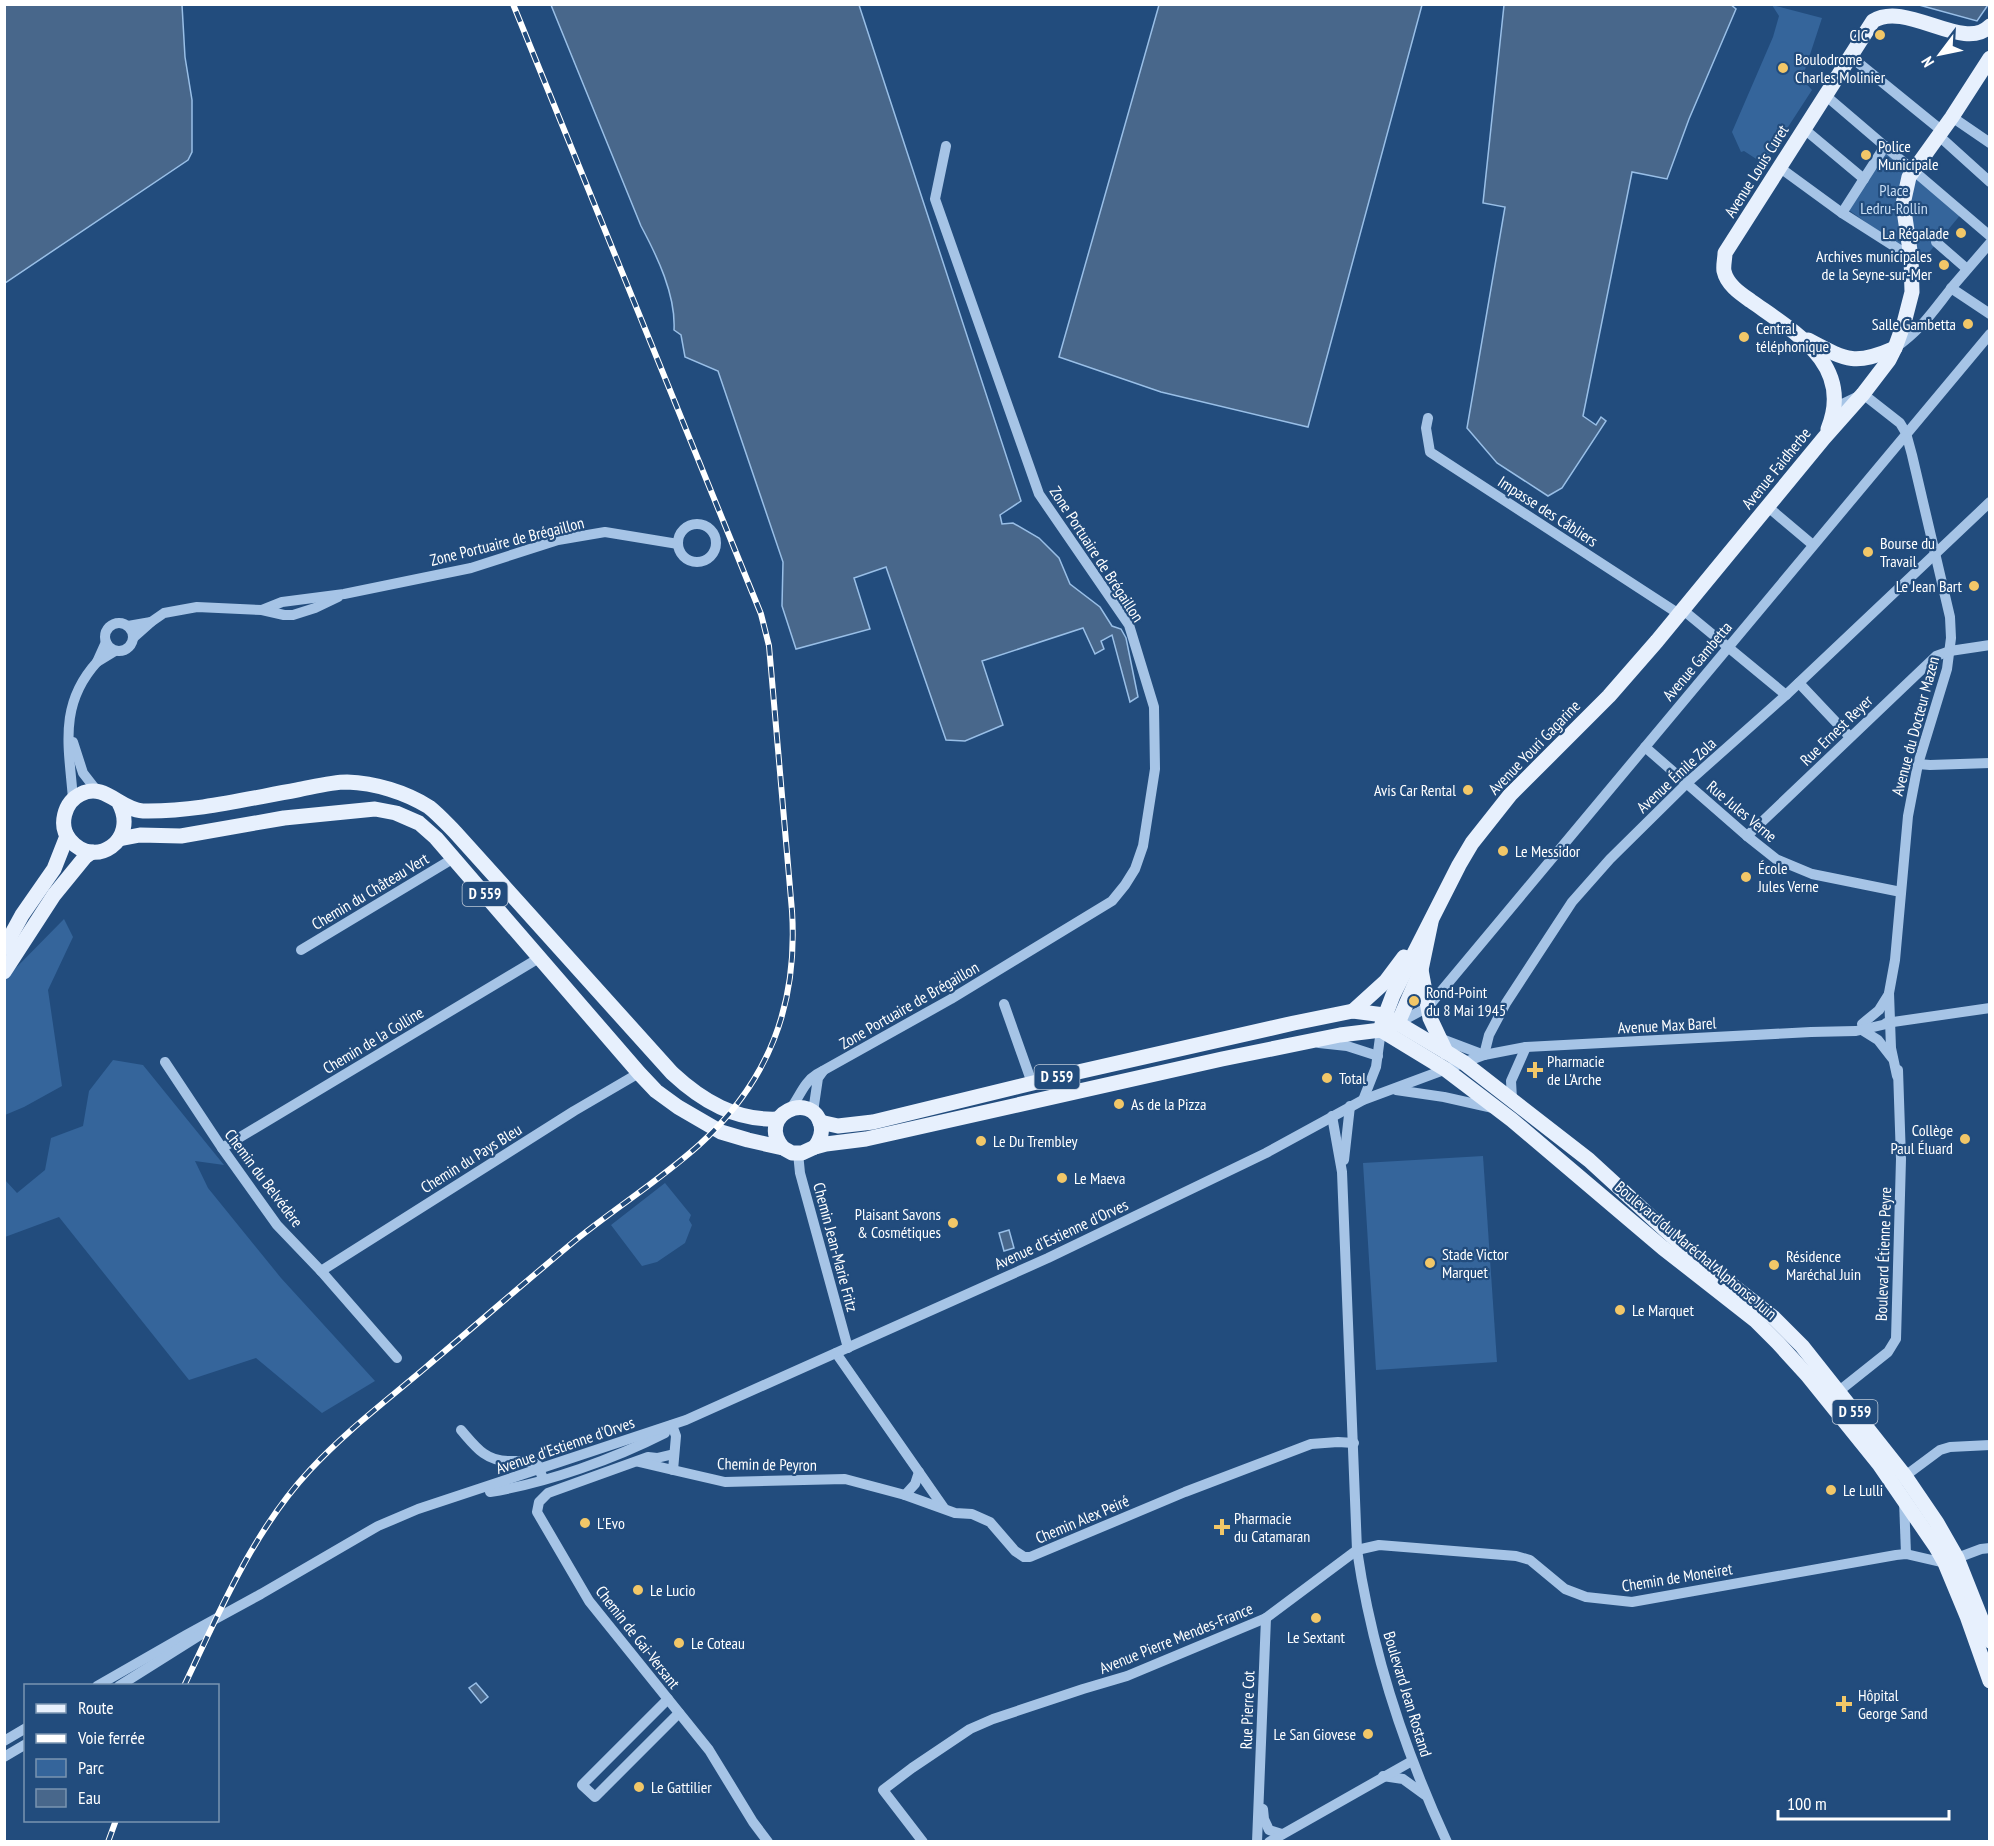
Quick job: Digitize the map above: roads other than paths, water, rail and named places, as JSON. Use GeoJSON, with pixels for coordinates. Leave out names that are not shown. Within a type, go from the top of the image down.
{"type":"FeatureCollection","features":[{"type":"Feature","properties":{"kind":"main road","name":"Avenue Louis Curet"},"geometry":{"type":"LineString","coordinates":[[1824,438],[1834,408],[1831,377],[1825,363],[1792,331],[1735,290],[1724,272],[1725,253],[1803,128],[1869,27],[1879,17],[1907,16],[1960,32],[1984,30]]}},
{"type":"Feature","properties":{"kind":"main road","name":"Avenue Faidherbe"},"geometry":{"type":"LineString","coordinates":[[1681,612],[1863,394],[1895,348],[1912,292],[1911,257],[1903,204],[1907,184],[1913,169],[1952,117],[1988,61]]}},
{"type":"Feature","properties":{"kind":"main road","name":"Avenue Louis Curet"},"geometry":{"type":"LineString","coordinates":[[1792,331],[1843,358],[1853,360],[1864,359],[1895,348]]}},
{"type":"Feature","properties":{"kind":"main road","name":"Avenue Youri Gagarine"},"geometry":{"type":"LineString","coordinates":[[1381,1030],[1384,1015],[1472,843],[1510,795],[1609,696],[1681,612]]}},
{"type":"Feature","properties":{"kind":"main road","name":"D 559"},"geometry":{"type":"LineString","coordinates":[[118,803],[141,811],[182,810],[345,782],[386,788],[410,797],[430,808],[455,832],[672,1073],[691,1091],[729,1112],[778,1119]]}},
{"type":"Feature","properties":{"kind":"main road"},"geometry":{"type":"LineString","coordinates":[[88,791],[97,791],[105,793],[118,803],[125,821],[120,839],[107,849],[92,852],[77,847],[67,836],[63,820],[73,799],[88,791]]}},
{"type":"Feature","properties":{"kind":"main road","name":"D 559"},"geometry":{"type":"LineString","coordinates":[[120,839],[140,835],[181,836],[284,818],[375,808],[396,813],[419,823],[454,858],[639,1073],[664,1097],[697,1119],[734,1137],[790,1150]]}},
{"type":"Feature","properties":{"kind":"main road"},"geometry":{"type":"LineString","coordinates":[[4,948],[22,915],[54,869],[67,836]]}},
{"type":"Feature","properties":{"kind":"main road"},"geometry":{"type":"LineString","coordinates":[[4,972],[54,896],[92,852]]}},
{"type":"Feature","properties":{"kind":"main road","name":"Avenue Youri Gagarine"},"geometry":{"type":"LineString","coordinates":[[1398,1023],[1421,970],[1431,922]]}},
{"type":"Feature","properties":{"kind":"main road","name":"Avenue Youri Gagarine"},"geometry":{"type":"LineString","coordinates":[[1353,1011],[1386,981],[1431,922]]}},
{"type":"Feature","properties":{"kind":"main road"},"geometry":{"type":"LineString","coordinates":[[1421,970],[1430,1018],[1446,1052]]}},
{"type":"Feature","properties":{"kind":"main road","name":"D 559"},"geometry":{"type":"LineString","coordinates":[[817,1117],[838,1126],[873,1122],[1032,1083],[1353,1011],[1384,1015],[1446,1052]]}},
{"type":"Feature","properties":{"kind":"main road"},"geometry":{"type":"LineString","coordinates":[[1381,1030],[1398,1023]]}},
{"type":"Feature","properties":{"kind":"main road","name":"D 559"},"geometry":{"type":"LineString","coordinates":[[815,1147],[866,1139],[1222,1059],[1346,1034],[1381,1030],[1445,1069]]}},
{"type":"Feature","properties":{"kind":"main road","name":"Boulevard du Maréchal Alphonse Juin"},"geometry":{"type":"LineString","coordinates":[[1446,1052],[1463,1062],[1589,1160],[1685,1248],[1774,1318],[1802,1346],[1833,1396],[1899,1480],[1937,1523],[1951,1560],[1989,1641]]}},
{"type":"Feature","properties":{"kind":"main road","name":"Boulevard du Maréchal Alphonse Juin"},"geometry":{"type":"LineString","coordinates":[[1445,1069],[1499,1110],[1663,1248],[1755,1320],[1793,1360],[1833,1396]]}},
{"type":"Feature","properties":{"kind":"main road"},"geometry":{"type":"LineString","coordinates":[[791,1108],[806,1108],[817,1117],[821,1135],[815,1147],[807,1152],[790,1150],[779,1143],[776,1131],[778,1119],[791,1108]]}},
{"type":"Feature","properties":{"kind":"main road","name":"Boulevard du Maréchal Alphonse Juin"},"geometry":{"type":"LineString","coordinates":[[1899,1480],[1904,1500],[1951,1560],[1989,1681]]}},
{"type":"Feature","properties":{"kind":"street"},"geometry":{"type":"LineString","coordinates":[[1850,56],[1940,132],[1989,182]]}},
{"type":"Feature","properties":{"kind":"street"},"geometry":{"type":"LineString","coordinates":[[1825,95],[1989,236]]}},
{"type":"Feature","properties":{"kind":"street"},"geometry":{"type":"LineString","coordinates":[[1952,117],[1989,143]]}},
{"type":"Feature","properties":{"kind":"street"},"geometry":{"type":"LineString","coordinates":[[1803,128],[1864,179]]}},
{"type":"Feature","properties":{"kind":"street","name":"Zone Portuaire de Brégaillon"},"geometry":{"type":"LineString","coordinates":[[791,1108],[811,1078],[951,999],[1112,901],[1135,869],[1143,846],[1155,769],[1154,707],[1129,625],[1039,494],[935,199],[946,146]]}},
{"type":"Feature","properties":{"kind":"street"},"geometry":{"type":"LineString","coordinates":[[1842,213],[1885,146]]}},
{"type":"Feature","properties":{"kind":"street"},"geometry":{"type":"LineString","coordinates":[[1779,167],[1842,213],[1911,257]]}},
{"type":"Feature","properties":{"kind":"street"},"geometry":{"type":"LineString","coordinates":[[1936,243],[1967,269]]}},
{"type":"Feature","properties":{"kind":"street"},"geometry":{"type":"LineString","coordinates":[[1895,348],[1912,336],[1932,315],[1951,288],[1989,243]]}},
{"type":"Feature","properties":{"kind":"street"},"geometry":{"type":"LineString","coordinates":[[1951,288],[1989,314]]}},
{"type":"Feature","properties":{"kind":"street","name":"Avenue Gambetta"},"geometry":{"type":"LineString","coordinates":[[1428,1007],[1989,334]]}},
{"type":"Feature","properties":{"kind":"street"},"geometry":{"type":"LineString","coordinates":[[1834,408],[1863,394],[1900,423],[1906,433]]}},
{"type":"Feature","properties":{"kind":"street","name":"Impasse des Câbliers"},"geometry":{"type":"LineString","coordinates":[[1428,418],[1426,428],[1430,452],[1681,612]]}},
{"type":"Feature","properties":{"kind":"street","name":"Avenue du Docteur Mazen"},"geometry":{"type":"LineString","coordinates":[[1891,1023],[1908,816],[1918,764],[1947,669],[1950,651],[1950,617],[1906,433]]}},
{"type":"Feature","properties":{"kind":"street","name":"Avenue Émile Zola"},"geometry":{"type":"LineString","coordinates":[[1484,1055],[1489,1035],[1506,1003],[1572,902],[1610,859],[1687,783],[1799,683],[1989,502]]}},
{"type":"Feature","properties":{"kind":"street"},"geometry":{"type":"LineString","coordinates":[[1768,507],[1813,545]]}},
{"type":"Feature","properties":{"kind":"street","name":"Zone Portuaire de Brégaillon"},"geometry":{"type":"LineString","coordinates":[[151,622],[164,613],[197,607],[262,610],[282,602],[344,594],[471,568],[558,540],[605,532],[678,544]]}},
{"type":"Feature","properties":{"kind":"street"},"geometry":{"type":"LineString","coordinates":[[1681,612],[1786,695]]}},
{"type":"Feature","properties":{"kind":"street"},"geometry":{"type":"LineString","coordinates":[[97,662],[106,642],[106,632],[112,625],[120,623],[128,626],[151,622]]}},
{"type":"Feature","properties":{"kind":"street"},"geometry":{"type":"LineString","coordinates":[[133,638],[151,622]]}},
{"type":"Feature","properties":{"kind":"street"},"geometry":{"type":"LineString","coordinates":[[106,642],[115,651],[128,649],[133,638],[128,626]]}},
{"type":"Feature","properties":{"kind":"street"},"geometry":{"type":"LineString","coordinates":[[1950,651],[1989,645]]}},
{"type":"Feature","properties":{"kind":"street"},"geometry":{"type":"LineString","coordinates":[[73,799],[68,722],[73,701],[83,677],[97,662],[115,651]]}},
{"type":"Feature","properties":{"kind":"street","name":"Rue Ernest Reyer"},"geometry":{"type":"LineString","coordinates":[[1747,836],[1920,670],[1936,656],[1950,651]]}},
{"type":"Feature","properties":{"kind":"street"},"geometry":{"type":"LineString","coordinates":[[1799,683],[1850,737]]}},
{"type":"Feature","properties":{"kind":"street"},"geometry":{"type":"LineString","coordinates":[[68,722],[83,773],[97,791]]}},
{"type":"Feature","properties":{"kind":"street","name":"Rue Jules Verne"},"geometry":{"type":"LineString","coordinates":[[1645,747],[1776,859],[1812,874],[1901,892]]}},
{"type":"Feature","properties":{"kind":"street"},"geometry":{"type":"LineString","coordinates":[[1918,764],[1989,763]]}},
{"type":"Feature","properties":{"kind":"street","name":"Chemin du Château Vert"},"geometry":{"type":"LineString","coordinates":[[301,950],[454,858]]}},
{"type":"Feature","properties":{"kind":"street","name":"Chemin de la Colline"},"geometry":{"type":"LineString","coordinates":[[222,1148],[539,958]]}},
{"type":"Feature","properties":{"kind":"street","name":"Avenue du Docteur Mazen"},"geometry":{"type":"LineString","coordinates":[[1891,1023],[1889,993],[1895,960]]}},
{"type":"Feature","properties":{"kind":"street"},"geometry":{"type":"LineString","coordinates":[[1889,993],[1879,1010],[1862,1027],[1886,1048],[1894,1062]]}},
{"type":"Feature","properties":{"kind":"street"},"geometry":{"type":"LineString","coordinates":[[1004,1004],[1032,1083]]}},
{"type":"Feature","properties":{"kind":"street"},"geometry":{"type":"LineString","coordinates":[[1398,1023],[1428,1007]]}},
{"type":"Feature","properties":{"kind":"street","name":"Avenue Max Barel"},"geometry":{"type":"LineString","coordinates":[[1445,1069],[1484,1055],[1526,1047],[1811,1032],[1862,1027],[1989,1008]]}},
{"type":"Feature","properties":{"kind":"street","name":"Boulevard Étienne Peyre"},"geometry":{"type":"LineString","coordinates":[[1891,1023],[1891,1048],[1897,1076]]}},
{"type":"Feature","properties":{"kind":"street","name":"Boulevard Étienne Peyre"},"geometry":{"type":"LineString","coordinates":[[1833,1396],[1888,1352],[1896,1339],[1901,1159],[1898,1047],[1891,1023]]}},
{"type":"Feature","properties":{"kind":"street"},"geometry":{"type":"LineString","coordinates":[[1363,1100],[1376,1067],[1381,1030]]}},
{"type":"Feature","properties":{"kind":"street"},"geometry":{"type":"LineString","coordinates":[[1439,1038],[1484,1055]]}},
{"type":"Feature","properties":{"kind":"street"},"geometry":{"type":"LineString","coordinates":[[1307,1041],[1347,1046],[1378,1056]]}},
{"type":"Feature","properties":{"kind":"street"},"geometry":{"type":"LineString","coordinates":[[1512,1100],[1511,1081],[1526,1047]]}},
{"type":"Feature","properties":{"kind":"street"},"geometry":{"type":"LineString","coordinates":[[1445,1069],[1448,1061],[1446,1052]]}},
{"type":"Feature","properties":{"kind":"street","name":"Chemin du Belvédère"},"geometry":{"type":"LineString","coordinates":[[165,1062],[277,1225],[321,1271],[397,1358]]}},
{"type":"Feature","properties":{"kind":"street","name":"Avenue d'Estienne d'Orves"},"geometry":{"type":"LineString","coordinates":[[100,1684],[378,1526],[418,1509],[453,1498],[506,1490],[542,1474],[673,1426],[1048,1258],[1266,1153],[1350,1106],[1445,1069]]}},
{"type":"Feature","properties":{"kind":"street"},"geometry":{"type":"LineString","coordinates":[[817,1117],[816,1085],[823,1071]]}},
{"type":"Feature","properties":{"kind":"street","name":"Chemin du Pays Bleu"},"geometry":{"type":"LineString","coordinates":[[321,1271],[574,1111],[639,1073]]}},
{"type":"Feature","properties":{"kind":"street"},"geometry":{"type":"LineString","coordinates":[[1393,1089],[1444,1097],[1499,1110]]}},
{"type":"Feature","properties":{"kind":"street"},"geometry":{"type":"LineString","coordinates":[[1342,1172],[1350,1106]]}},
{"type":"Feature","properties":{"kind":"street"},"geometry":{"type":"LineString","coordinates":[[1332,1116],[1342,1172],[1347,1337],[1358,1550]]}},
{"type":"Feature","properties":{"kind":"street","name":"Chemin Jean-Marie Fritz"},"geometry":{"type":"LineString","coordinates":[[790,1150],[800,1173],[848,1348]]}},
{"type":"Feature","properties":{"kind":"street"},"geometry":{"type":"LineString","coordinates":[[836,1353],[944,1508]]}},
{"type":"Feature","properties":{"kind":"street"},"geometry":{"type":"LineString","coordinates":[[636,1461],[673,1470],[676,1436],[673,1426]]}},
{"type":"Feature","properties":{"kind":"street"},"geometry":{"type":"LineString","coordinates":[[461,1430],[483,1455],[502,1461],[530,1461],[537,1464],[542,1474]]}},
{"type":"Feature","properties":{"kind":"street","name":"Chemin Alex Peiré"},"geometry":{"type":"LineString","coordinates":[[944,1508],[955,1513],[972,1514],[990,1522],[1015,1551],[1024,1557],[1030,1557],[1097,1528],[1311,1444],[1354,1443]]}},
{"type":"Feature","properties":{"kind":"street"},"geometry":{"type":"LineString","coordinates":[[1899,1480],[1940,1450],[1989,1444]]}},
{"type":"Feature","properties":{"kind":"street","name":"Chemin de Gai-Versant"},"geometry":{"type":"LineString","coordinates":[[674,1454],[657,1458],[648,1457],[548,1493],[539,1502],[537,1512],[589,1601],[710,1750],[753,1822],[768,1842]]}},
{"type":"Feature","properties":{"kind":"street","name":"Chemin de Peyron"},"geometry":{"type":"LineString","coordinates":[[673,1470],[725,1482],[845,1479],[944,1508]]}},
{"type":"Feature","properties":{"kind":"street"},"geometry":{"type":"LineString","coordinates":[[905,1495],[915,1484],[919,1472]]}},
{"type":"Feature","properties":{"kind":"street"},"geometry":{"type":"LineString","coordinates":[[1904,1500],[1906,1554]]}},
{"type":"Feature","properties":{"kind":"street","name":"Chemin de Moneiret"},"geometry":{"type":"LineString","coordinates":[[1358,1550],[1379,1545],[1516,1556],[1530,1560],[1565,1589],[1586,1597],[1632,1602],[1906,1554],[1951,1560]]}},
{"type":"Feature","properties":{"kind":"street"},"geometry":{"type":"LineString","coordinates":[[1951,1560],[1989,1548]]}},
{"type":"Feature","properties":{"kind":"street","name":"Avenue Pierre Mendes-France"},"geometry":{"type":"LineString","coordinates":[[923,1842],[883,1790],[912,1767],[970,1729],[993,1719],[1127,1676],[1266,1618],[1358,1550]]}},
{"type":"Feature","properties":{"kind":"street","name":"Boulevard Jean Rostand"},"geometry":{"type":"LineString","coordinates":[[1358,1550],[1361,1575],[1382,1670],[1412,1761],[1447,1842]]}},
{"type":"Feature","properties":{"kind":"street","name":"Avenue d'Estienne d'Orves"},"geometry":{"type":"LineString","coordinates":[[123,1684],[240,1610],[261,1594]]}},
{"type":"Feature","properties":{"kind":"street","name":"Rue Pierre Cot"},"geometry":{"type":"LineString","coordinates":[[1257,1842],[1266,1618]]}},
{"type":"Feature","properties":{"kind":"street"},"geometry":{"type":"LineString","coordinates":[[668,1698],[582,1785],[595,1797],[679,1713]]}},
{"type":"Feature","properties":{"kind":"street"},"geometry":{"type":"LineString","coordinates":[[4,1742],[24,1729]]}},
{"type":"Feature","properties":{"kind":"street"},"geometry":{"type":"LineString","coordinates":[[4,1757],[24,1745]]}},
{"type":"Feature","properties":{"kind":"street"},"geometry":{"type":"LineString","coordinates":[[1269,1842],[1412,1761]]}},
{"type":"Feature","properties":{"kind":"street"},"geometry":{"type":"LineString","coordinates":[[1383,1776],[1403,1779],[1425,1795]]}},
{"type":"Feature","properties":{"kind":"street"},"geometry":{"type":"LineString","coordinates":[[1258,1803],[1269,1830],[1282,1834]]}},
{"type":"Feature","properties":{"kind":"water"},"geometry":{"type":"Polygon","coordinates":[[[5,4],[182,5],[185,57],[192,100],[192,152],[188,160],[5,283],[5,4]]]}},
{"type":"Feature","properties":{"kind":"water"},"geometry":{"type":"Polygon","coordinates":[[[1730,4],[1736,9],[1689,119],[1667,179],[1632,172],[1583,416],[1596,425],[1601,417],[1606,421],[1562,488],[1548,496],[1497,463],[1467,428],[1505,207],[1483,203],[1504,5],[1730,4]]]}},
{"type":"Feature","properties":{"kind":"water"},"geometry":{"type":"Polygon","coordinates":[[[551,5],[859,5],[1021,501],[1000,515],[1002,524],[1013,523],[1039,538],[1059,558],[1070,584],[1100,607],[1112,626],[1121,629],[1126,638],[1138,697],[1130,702],[1112,635],[1101,641],[1104,649],[1095,654],[1083,628],[982,661],[1003,725],[965,741],[946,740],[886,567],[854,578],[870,629],[796,649],[782,606],[783,562],[718,371],[685,357],[681,335],[674,330],[672,303],[664,276],[641,226],[551,5]]]}},
{"type":"Feature","properties":{"kind":"water"},"geometry":{"type":"Polygon","coordinates":[[[1159,5],[1422,5],[1308,427],[1161,392],[1059,357],[1159,5]]]}},
{"type":"Feature","properties":{"kind":"water"},"geometry":{"type":"Polygon","coordinates":[[[1919,5],[1988,5],[1977,21],[1919,5]]]}},
{"type":"Feature","properties":{"kind":"water"},"geometry":{"type":"Polygon","coordinates":[[[1009,1230],[1014,1248],[1004,1251],[999,1233],[1009,1230]]]}},
{"type":"Feature","properties":{"kind":"water"},"geometry":{"type":"Polygon","coordinates":[[[476,1683],[488,1697],[481,1703],[469,1688],[476,1683]]]}},
{"type":"Feature","properties":{"kind":"railway"},"geometry":{"type":"LineString","coordinates":[[185,1684],[255,1545],[271,1519],[310,1470],[366,1417],[577,1239],[699,1145],[744,1095],[761,1068],[784,1009],[793,945],[792,911],[769,646],[761,614],[513,4]]}},
{"type":"Feature","properties":{"kind":"railway"},"geometry":{"type":"LineString","coordinates":[[108,1842],[115,1822]]}},
{"type":"Feature","properties":{"kind":"place","name":"CIC"},"geometry":{"type":"Point","coordinates":[1880,35]}},
{"type":"Feature","properties":{"kind":"place","name":"Boulodrome Charles Molinier"},"geometry":{"type":"Point","coordinates":[1783,68]}},
{"type":"Feature","properties":{"kind":"place","name":"Police Municipale"},"geometry":{"type":"Point","coordinates":[1866,155]}},
{"type":"Feature","properties":{"kind":"place","name":"La Régalade"},"geometry":{"type":"Point","coordinates":[1961,233]}},
{"type":"Feature","properties":{"kind":"place","name":"Archives municipales de la Seyne-sur-Mer"},"geometry":{"type":"Point","coordinates":[1944,265]}},
{"type":"Feature","properties":{"kind":"place","name":"Salle Gambetta"},"geometry":{"type":"Point","coordinates":[1968,324]}},
{"type":"Feature","properties":{"kind":"place","name":"Central téléphonique"},"geometry":{"type":"Point","coordinates":[1744,337]}},
{"type":"Feature","properties":{"kind":"place","name":"Bourse du Travail"},"geometry":{"type":"Point","coordinates":[1868,552]}},
{"type":"Feature","properties":{"kind":"place","name":"Le Jean Bart"},"geometry":{"type":"Point","coordinates":[1974,586]}},
{"type":"Feature","properties":{"kind":"place","name":"Avis Car Rental"},"geometry":{"type":"Point","coordinates":[1468,790]}},
{"type":"Feature","properties":{"kind":"place","name":"Le Messidor"},"geometry":{"type":"Point","coordinates":[1503,851]}},
{"type":"Feature","properties":{"kind":"place","name":"École Jules Verne"},"geometry":{"type":"Point","coordinates":[1746,877]}},
{"type":"Feature","properties":{"kind":"place","name":"Rond-Point du 8 Mai 1945"},"geometry":{"type":"Point","coordinates":[1414,1001]}},
{"type":"Feature","properties":{"kind":"place","name":"Pharmacie de L'Arche"},"geometry":{"type":"Point","coordinates":[1535,1070]}},
{"type":"Feature","properties":{"kind":"place","name":"Total"},"geometry":{"type":"Point","coordinates":[1327,1078]}},
{"type":"Feature","properties":{"kind":"place","name":"As de la Pizza"},"geometry":{"type":"Point","coordinates":[1119,1104]}},
{"type":"Feature","properties":{"kind":"place","name":"Collège Paul Éluard"},"geometry":{"type":"Point","coordinates":[1965,1139]}},
{"type":"Feature","properties":{"kind":"place","name":"Le Du Trembley"},"geometry":{"type":"Point","coordinates":[981,1141]}},
{"type":"Feature","properties":{"kind":"place","name":"Le Maeva"},"geometry":{"type":"Point","coordinates":[1062,1178]}},
{"type":"Feature","properties":{"kind":"place","name":"Plaisant Savons & Cosmétiques"},"geometry":{"type":"Point","coordinates":[953,1223]}},
{"type":"Feature","properties":{"kind":"place","name":"Stade Victor Marquet"},"geometry":{"type":"Point","coordinates":[1430,1263]}},
{"type":"Feature","properties":{"kind":"place","name":"Résidence Maréchal Juin"},"geometry":{"type":"Point","coordinates":[1774,1265]}},
{"type":"Feature","properties":{"kind":"place","name":"Le Marquet"},"geometry":{"type":"Point","coordinates":[1620,1310]}},
{"type":"Feature","properties":{"kind":"place","name":"Le Lulli"},"geometry":{"type":"Point","coordinates":[1831,1490]}},
{"type":"Feature","properties":{"kind":"place","name":"L'Evo"},"geometry":{"type":"Point","coordinates":[585,1523]}},
{"type":"Feature","properties":{"kind":"place","name":"Pharmacie du Catamaran"},"geometry":{"type":"Point","coordinates":[1222,1527]}},
{"type":"Feature","properties":{"kind":"place","name":"Le Lucio"},"geometry":{"type":"Point","coordinates":[638,1590]}},
{"type":"Feature","properties":{"kind":"place","name":"Le Sextant"},"geometry":{"type":"Point","coordinates":[1316,1618]}},
{"type":"Feature","properties":{"kind":"place","name":"Le Coteau"},"geometry":{"type":"Point","coordinates":[679,1643]}},
{"type":"Feature","properties":{"kind":"place","name":"Hôpital George Sand"},"geometry":{"type":"Point","coordinates":[1844,1704]}},
{"type":"Feature","properties":{"kind":"place","name":"Le San Giovese"},"geometry":{"type":"Point","coordinates":[1368,1734]}},
{"type":"Feature","properties":{"kind":"place","name":"Le Gattilier"},"geometry":{"type":"Point","coordinates":[639,1787]}},
{"type":"Feature","properties":{"kind":"park label","name":"Place Ledru-Rollin"},"geometry":{"type":"Point","coordinates":[1894,199]}}]}
